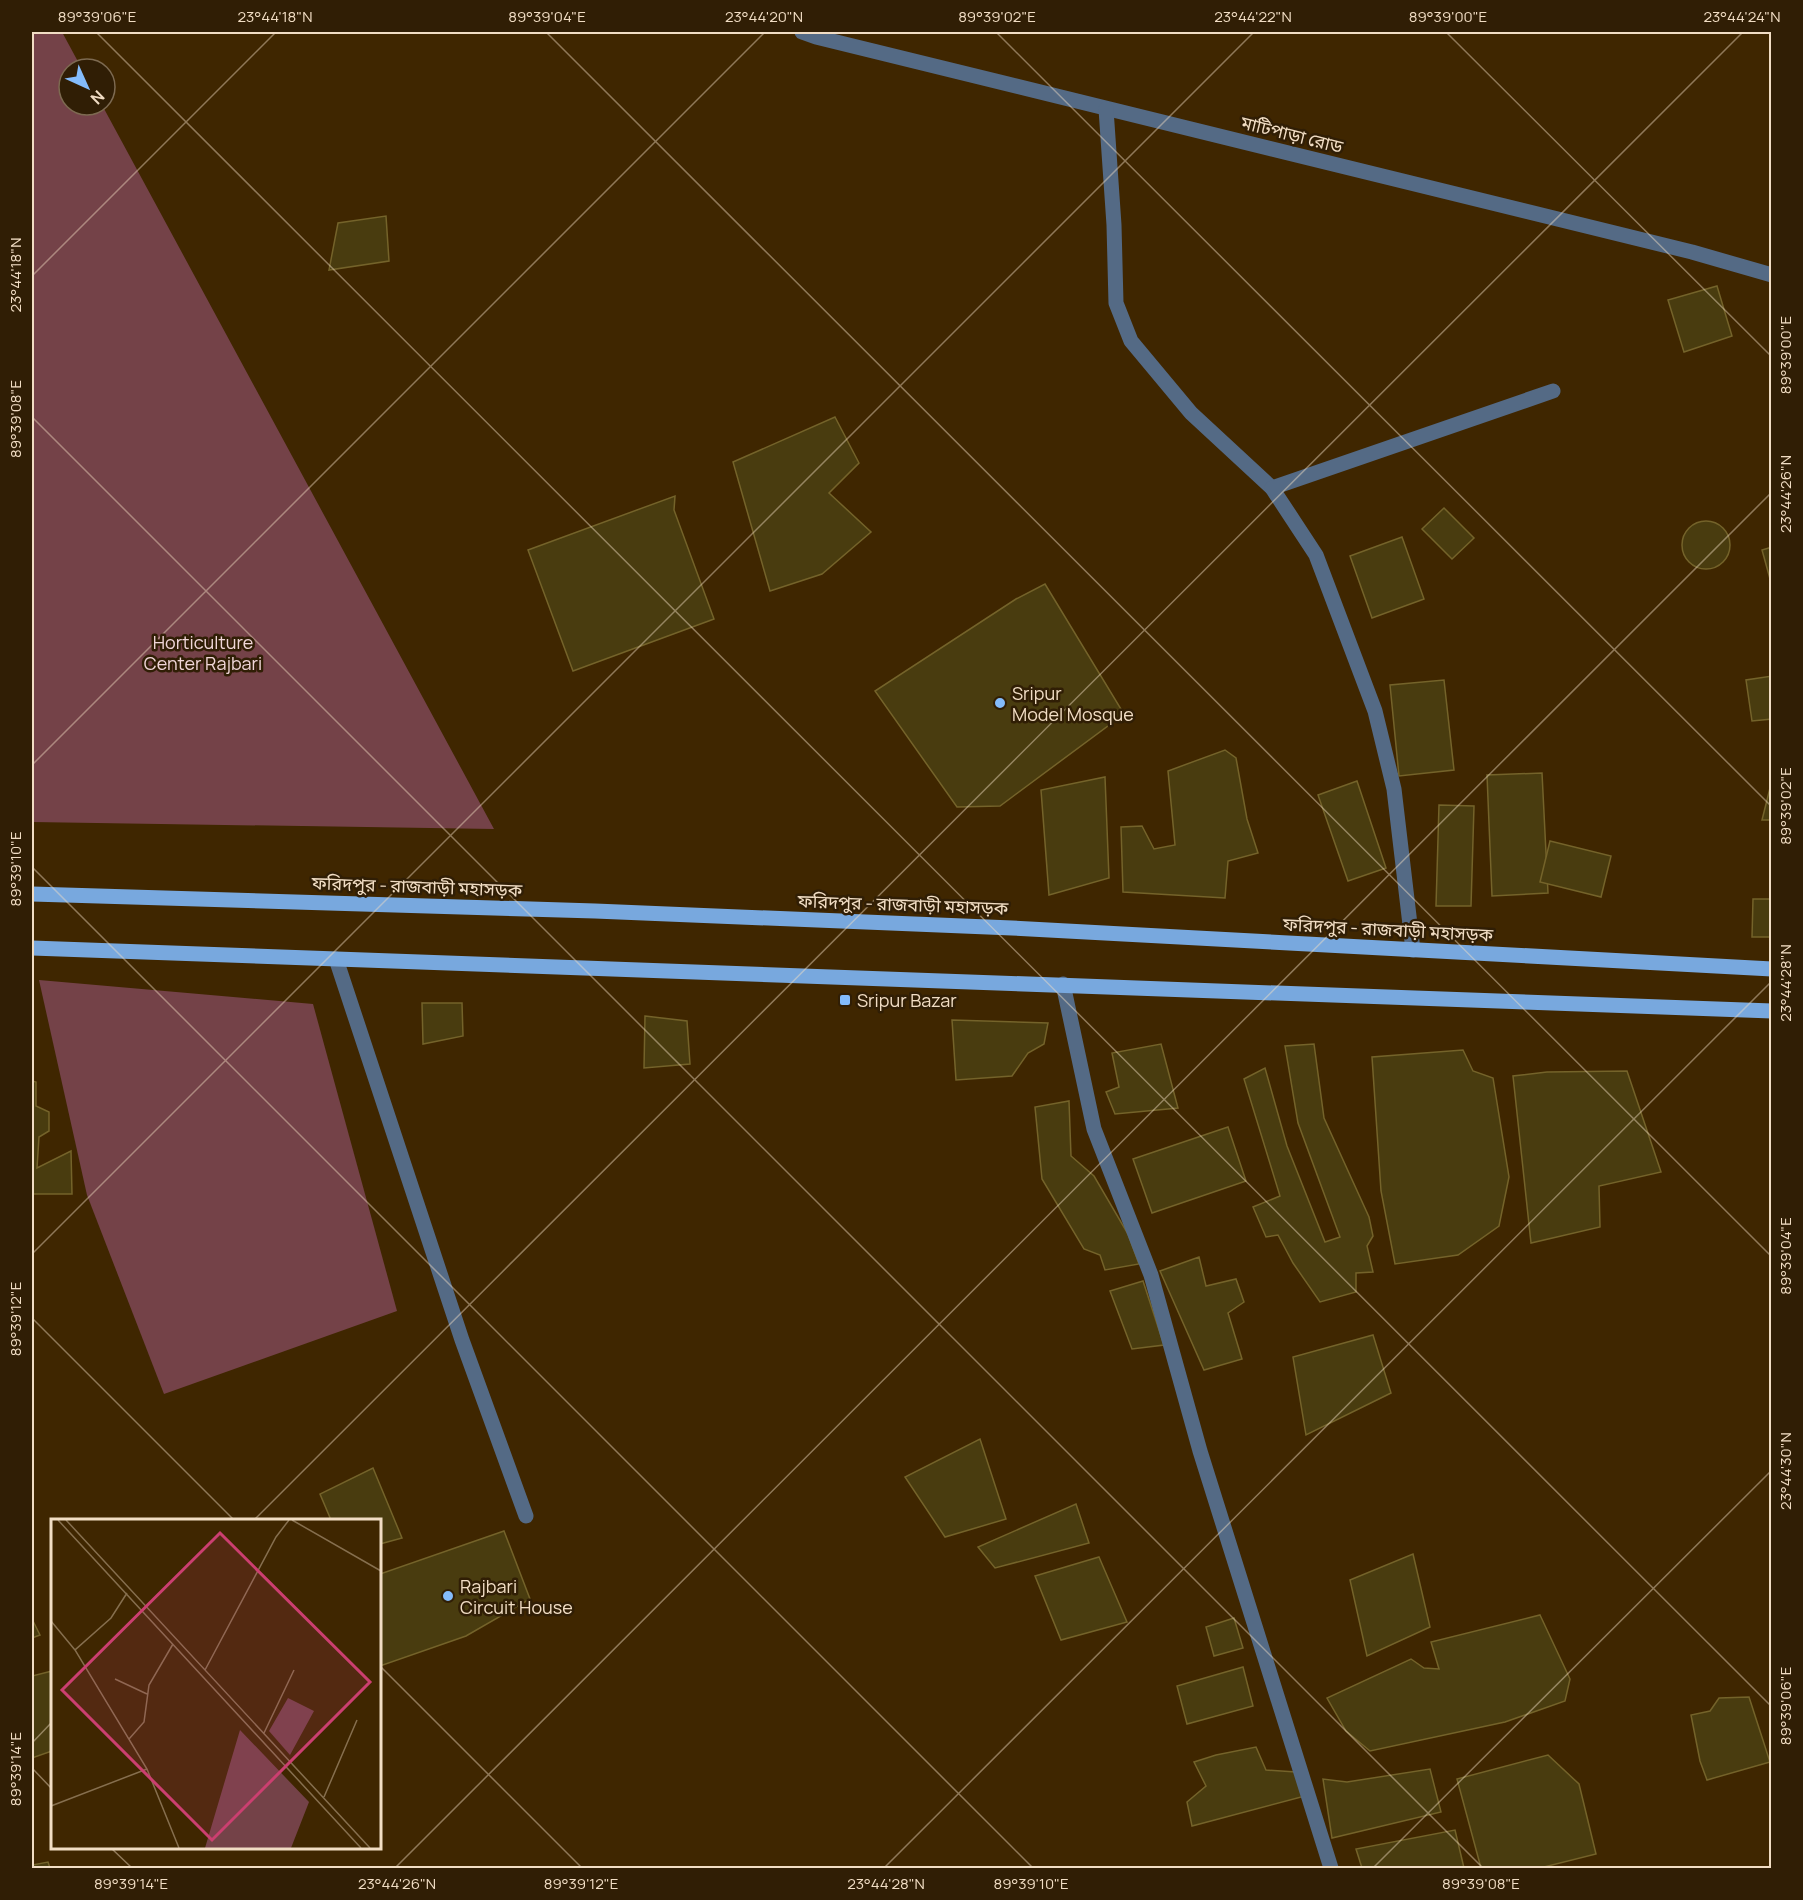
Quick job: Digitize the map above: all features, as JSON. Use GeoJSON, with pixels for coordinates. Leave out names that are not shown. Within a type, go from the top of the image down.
{"type":"FeatureCollection","features":[{"type":"Feature","properties":{"kind":"main road","name":"ফরিদপুর - রাজবাড়ী মহাসড়ক"},"geometry":{"type":"LineString","coordinates":[[32,894],[607,912],[1012,928],[1772,969]]}},
{"type":"Feature","properties":{"kind":"main road"},"geometry":{"type":"LineString","coordinates":[[32,948],[1772,1011]]}},
{"type":"Feature","properties":{"kind":"street","name":"মাটিপাড়া রোড"},"geometry":{"type":"LineString","coordinates":[[812,33],[1106,109],[1692,252],[1772,275]]}},
{"type":"Feature","properties":{"kind":"street"},"geometry":{"type":"LineString","coordinates":[[1106,109],[1114,225],[1116,303],[1131,341],[1191,413],[1272,488],[1316,555],[1375,711],[1395,789],[1413,950]]}},
{"type":"Feature","properties":{"kind":"street"},"geometry":{"type":"LineString","coordinates":[[1272,488],[1553,391]]}},
{"type":"Feature","properties":{"kind":"street"},"geometry":{"type":"LineString","coordinates":[[336,959],[462,1340],[526,1516]]}},
{"type":"Feature","properties":{"kind":"street"},"geometry":{"type":"LineString","coordinates":[[1063,984],[1094,1129],[1151,1275],[1200,1451],[1331,1869]]}},
{"type":"Feature","properties":{"kind":"green space","name":"Horticulture Center Rajbari"},"geometry":{"type":"Polygon","coordinates":[[[32,32],[62,32],[76,57],[57,57],[57,117],[108,117],[494,829],[32,822],[32,32]]]}},
{"type":"Feature","properties":{"kind":"green space"},"geometry":{"type":"Polygon","coordinates":[[[39,980],[313,1004],[397,1311],[164,1394],[87,1195],[39,980]]]}},
{"type":"Feature","properties":{"kind":"building"},"geometry":{"type":"Polygon","coordinates":[[[386,216],[389,261],[329,270],[338,223],[386,216]]]}},
{"type":"Feature","properties":{"kind":"building"},"geometry":{"type":"Polygon","coordinates":[[[1717,286],[1732,336],[1684,352],[1668,300],[1717,286]]]}},
{"type":"Feature","properties":{"kind":"building"},"geometry":{"type":"Polygon","coordinates":[[[835,417],[859,463],[829,493],[871,532],[822,574],[770,591],[733,462],[835,417]]]}},
{"type":"Feature","properties":{"kind":"building"},"geometry":{"type":"Polygon","coordinates":[[[675,496],[674,510],[714,619],[573,671],[528,550],[675,496]]]}},
{"type":"Feature","properties":{"kind":"building"},"geometry":{"type":"Polygon","coordinates":[[[1444,508],[1474,538],[1452,559],[1422,529],[1444,508]]]}},
{"type":"Feature","properties":{"kind":"building"},"geometry":{"type":"Polygon","coordinates":[[[1701,521],[1711,521],[1723,528],[1730,540],[1730,550],[1723,562],[1711,569],[1701,569],[1686,558],[1682,550],[1682,540],[1693,525],[1701,521]]]}},
{"type":"Feature","properties":{"kind":"building"},"geometry":{"type":"Polygon","coordinates":[[[1402,537],[1424,599],[1372,618],[1350,556],[1402,537]]]}},
{"type":"Feature","properties":{"kind":"building"},"geometry":{"type":"Polygon","coordinates":[[[1772,547],[1772,586],[1762,550],[1772,547]]]}},
{"type":"Feature","properties":{"kind":"building","name":"Sripur Model Mosque"},"geometry":{"type":"Polygon","coordinates":[[[1045,584],[1124,714],[1000,806],[957,807],[875,691],[1016,599],[1045,584]]]}},
{"type":"Feature","properties":{"kind":"building"},"geometry":{"type":"Polygon","coordinates":[[[1772,676],[1772,719],[1752,721],[1746,680],[1772,676]]]}},
{"type":"Feature","properties":{"kind":"building"},"geometry":{"type":"Polygon","coordinates":[[[1444,680],[1454,770],[1399,776],[1390,685],[1444,680]]]}},
{"type":"Feature","properties":{"kind":"building"},"geometry":{"type":"Polygon","coordinates":[[[1225,750],[1236,758],[1247,819],[1258,853],[1228,861],[1225,898],[1123,892],[1121,827],[1142,826],[1154,849],[1175,845],[1168,771],[1225,750]]]}},
{"type":"Feature","properties":{"kind":"building"},"geometry":{"type":"Polygon","coordinates":[[[1542,773],[1548,893],[1492,896],[1487,775],[1542,773]]]}},
{"type":"Feature","properties":{"kind":"building"},"geometry":{"type":"Polygon","coordinates":[[[1105,777],[1109,878],[1049,895],[1041,790],[1105,777]]]}},
{"type":"Feature","properties":{"kind":"building"},"geometry":{"type":"Polygon","coordinates":[[[1772,780],[1772,820],[1762,820],[1772,780]]]}},
{"type":"Feature","properties":{"kind":"building"},"geometry":{"type":"Polygon","coordinates":[[[1357,781],[1386,868],[1348,881],[1318,795],[1357,781]]]}},
{"type":"Feature","properties":{"kind":"building"},"geometry":{"type":"Polygon","coordinates":[[[1439,805],[1474,806],[1471,906],[1436,906],[1439,805]]]}},
{"type":"Feature","properties":{"kind":"building"},"geometry":{"type":"Polygon","coordinates":[[[1550,841],[1611,856],[1601,897],[1540,882],[1550,841]]]}},
{"type":"Feature","properties":{"kind":"building"},"geometry":{"type":"Polygon","coordinates":[[[1753,899],[1772,899],[1772,937],[1752,937],[1753,899]]]}},
{"type":"Feature","properties":{"kind":"building"},"geometry":{"type":"Polygon","coordinates":[[[422,1003],[462,1003],[463,1036],[423,1044],[422,1003]]]}},
{"type":"Feature","properties":{"kind":"building"},"geometry":{"type":"Polygon","coordinates":[[[645,1016],[687,1021],[690,1064],[644,1068],[645,1016]]]}},
{"type":"Feature","properties":{"kind":"building"},"geometry":{"type":"Polygon","coordinates":[[[952,1020],[1048,1023],[1044,1044],[1028,1053],[1012,1076],[956,1080],[952,1020]]]}},
{"type":"Feature","properties":{"kind":"building"},"geometry":{"type":"Polygon","coordinates":[[[1161,1044],[1178,1108],[1115,1114],[1106,1092],[1119,1087],[1112,1053],[1161,1044]]]}},
{"type":"Feature","properties":{"kind":"building"},"geometry":{"type":"Polygon","coordinates":[[[1314,1044],[1324,1118],[1369,1217],[1373,1236],[1367,1246],[1373,1272],[1356,1273],[1356,1292],[1320,1302],[1293,1263],[1278,1235],[1266,1237],[1253,1207],[1280,1196],[1244,1079],[1265,1068],[1287,1146],[1325,1242],[1340,1237],[1298,1123],[1285,1046],[1314,1044]]]}},
{"type":"Feature","properties":{"kind":"building"},"geometry":{"type":"Polygon","coordinates":[[[1463,1050],[1473,1071],[1493,1078],[1509,1177],[1499,1226],[1458,1255],[1395,1264],[1381,1191],[1372,1057],[1463,1050]]]}},
{"type":"Feature","properties":{"kind":"building"},"geometry":{"type":"Polygon","coordinates":[[[1627,1071],[1661,1172],[1599,1186],[1600,1227],[1531,1243],[1513,1076],[1547,1072],[1627,1071]]]}},
{"type":"Feature","properties":{"kind":"building"},"geometry":{"type":"Polygon","coordinates":[[[32,1081],[36,1082],[36,1106],[49,1112],[49,1131],[39,1137],[37,1168],[71,1151],[72,1194],[32,1194],[32,1081]]]}},
{"type":"Feature","properties":{"kind":"building"},"geometry":{"type":"Polygon","coordinates":[[[1069,1101],[1071,1156],[1094,1176],[1128,1234],[1139,1264],[1105,1270],[1100,1255],[1084,1249],[1042,1179],[1035,1107],[1069,1101]]]}},
{"type":"Feature","properties":{"kind":"building"},"geometry":{"type":"Polygon","coordinates":[[[1228,1127],[1246,1181],[1152,1213],[1133,1159],[1228,1127]]]}},
{"type":"Feature","properties":{"kind":"building"},"geometry":{"type":"Polygon","coordinates":[[[1199,1257],[1206,1286],[1236,1279],[1244,1302],[1228,1313],[1242,1359],[1204,1370],[1160,1271],[1199,1257]]]}},
{"type":"Feature","properties":{"kind":"building"},"geometry":{"type":"Polygon","coordinates":[[[1143,1281],[1164,1345],[1132,1349],[1110,1291],[1143,1281]]]}},
{"type":"Feature","properties":{"kind":"building"},"geometry":{"type":"Polygon","coordinates":[[[1373,1335],[1391,1393],[1306,1435],[1293,1357],[1373,1335]]]}},
{"type":"Feature","properties":{"kind":"building"},"geometry":{"type":"Polygon","coordinates":[[[980,1439],[1006,1519],[945,1537],[905,1477],[980,1439]]]}},
{"type":"Feature","properties":{"kind":"building"},"geometry":{"type":"Polygon","coordinates":[[[373,1468],[402,1538],[381,1544],[381,1519],[331,1519],[320,1494],[373,1468]]]}},
{"type":"Feature","properties":{"kind":"building"},"geometry":{"type":"Polygon","coordinates":[[[1076,1504],[1089,1543],[995,1568],[978,1547],[1076,1504]]]}},
{"type":"Feature","properties":{"kind":"building"},"geometry":{"type":"Polygon","coordinates":[[[504,1531],[530,1599],[466,1636],[381,1666],[381,1574],[504,1531]]]}},
{"type":"Feature","properties":{"kind":"building"},"geometry":{"type":"Polygon","coordinates":[[[1413,1554],[1430,1627],[1367,1656],[1350,1580],[1413,1554]]]}},
{"type":"Feature","properties":{"kind":"building"},"geometry":{"type":"Polygon","coordinates":[[[1099,1557],[1127,1622],[1061,1640],[1035,1576],[1099,1557]]]}},
{"type":"Feature","properties":{"kind":"building"},"geometry":{"type":"Polygon","coordinates":[[[1540,1615],[1570,1679],[1565,1701],[1505,1722],[1370,1751],[1346,1731],[1327,1698],[1411,1659],[1424,1668],[1439,1669],[1431,1642],[1540,1615]]]}},
{"type":"Feature","properties":{"kind":"building"},"geometry":{"type":"Polygon","coordinates":[[[1234,1618],[1243,1648],[1214,1656],[1206,1627],[1234,1618]]]}},
{"type":"Feature","properties":{"kind":"building"},"geometry":{"type":"Polygon","coordinates":[[[32,1619],[40,1635],[32,1638],[32,1619]]]}},
{"type":"Feature","properties":{"kind":"building"},"geometry":{"type":"Polygon","coordinates":[[[1243,1667],[1253,1706],[1187,1724],[1177,1686],[1243,1667]]]}},
{"type":"Feature","properties":{"kind":"building"},"geometry":{"type":"Polygon","coordinates":[[[51,1671],[51,1751],[32,1758],[32,1676],[51,1671]]]}},
{"type":"Feature","properties":{"kind":"building"},"geometry":{"type":"Polygon","coordinates":[[[1749,1697],[1770,1762],[1707,1780],[1700,1761],[1691,1715],[1710,1711],[1719,1698],[1749,1697]]]}},
{"type":"Feature","properties":{"kind":"building"},"geometry":{"type":"Polygon","coordinates":[[[1256,1747],[1266,1770],[1296,1772],[1305,1796],[1192,1826],[1187,1802],[1206,1786],[1194,1762],[1256,1747]]]}},
{"type":"Feature","properties":{"kind":"building"},"geometry":{"type":"Polygon","coordinates":[[[1548,1755],[1579,1784],[1596,1854],[1540,1868],[1481,1868],[1457,1779],[1548,1755]]]}},
{"type":"Feature","properties":{"kind":"building"},"geometry":{"type":"Polygon","coordinates":[[[1430,1769],[1441,1812],[1332,1838],[1323,1779],[1347,1782],[1430,1769]]]}},
{"type":"Feature","properties":{"kind":"building"},"geometry":{"type":"Polygon","coordinates":[[[1455,1830],[1464,1868],[1362,1868],[1356,1849],[1455,1830]]]}},
{"type":"Feature","properties":{"kind":"building"},"geometry":{"type":"Polygon","coordinates":[[[48,1862],[50,1868],[32,1868],[32,1865],[48,1862]]]}},
{"type":"Feature","properties":{"kind":"place","name":"Sripur Model Mosque"},"geometry":{"type":"Point","coordinates":[1000,703]}},
{"type":"Feature","properties":{"kind":"place","name":"Sripur Bazar"},"geometry":{"type":"Point","coordinates":[845,1000]}},
{"type":"Feature","properties":{"kind":"place","name":"Rajbari Circuit House"},"geometry":{"type":"Point","coordinates":[448,1596]}}]}
